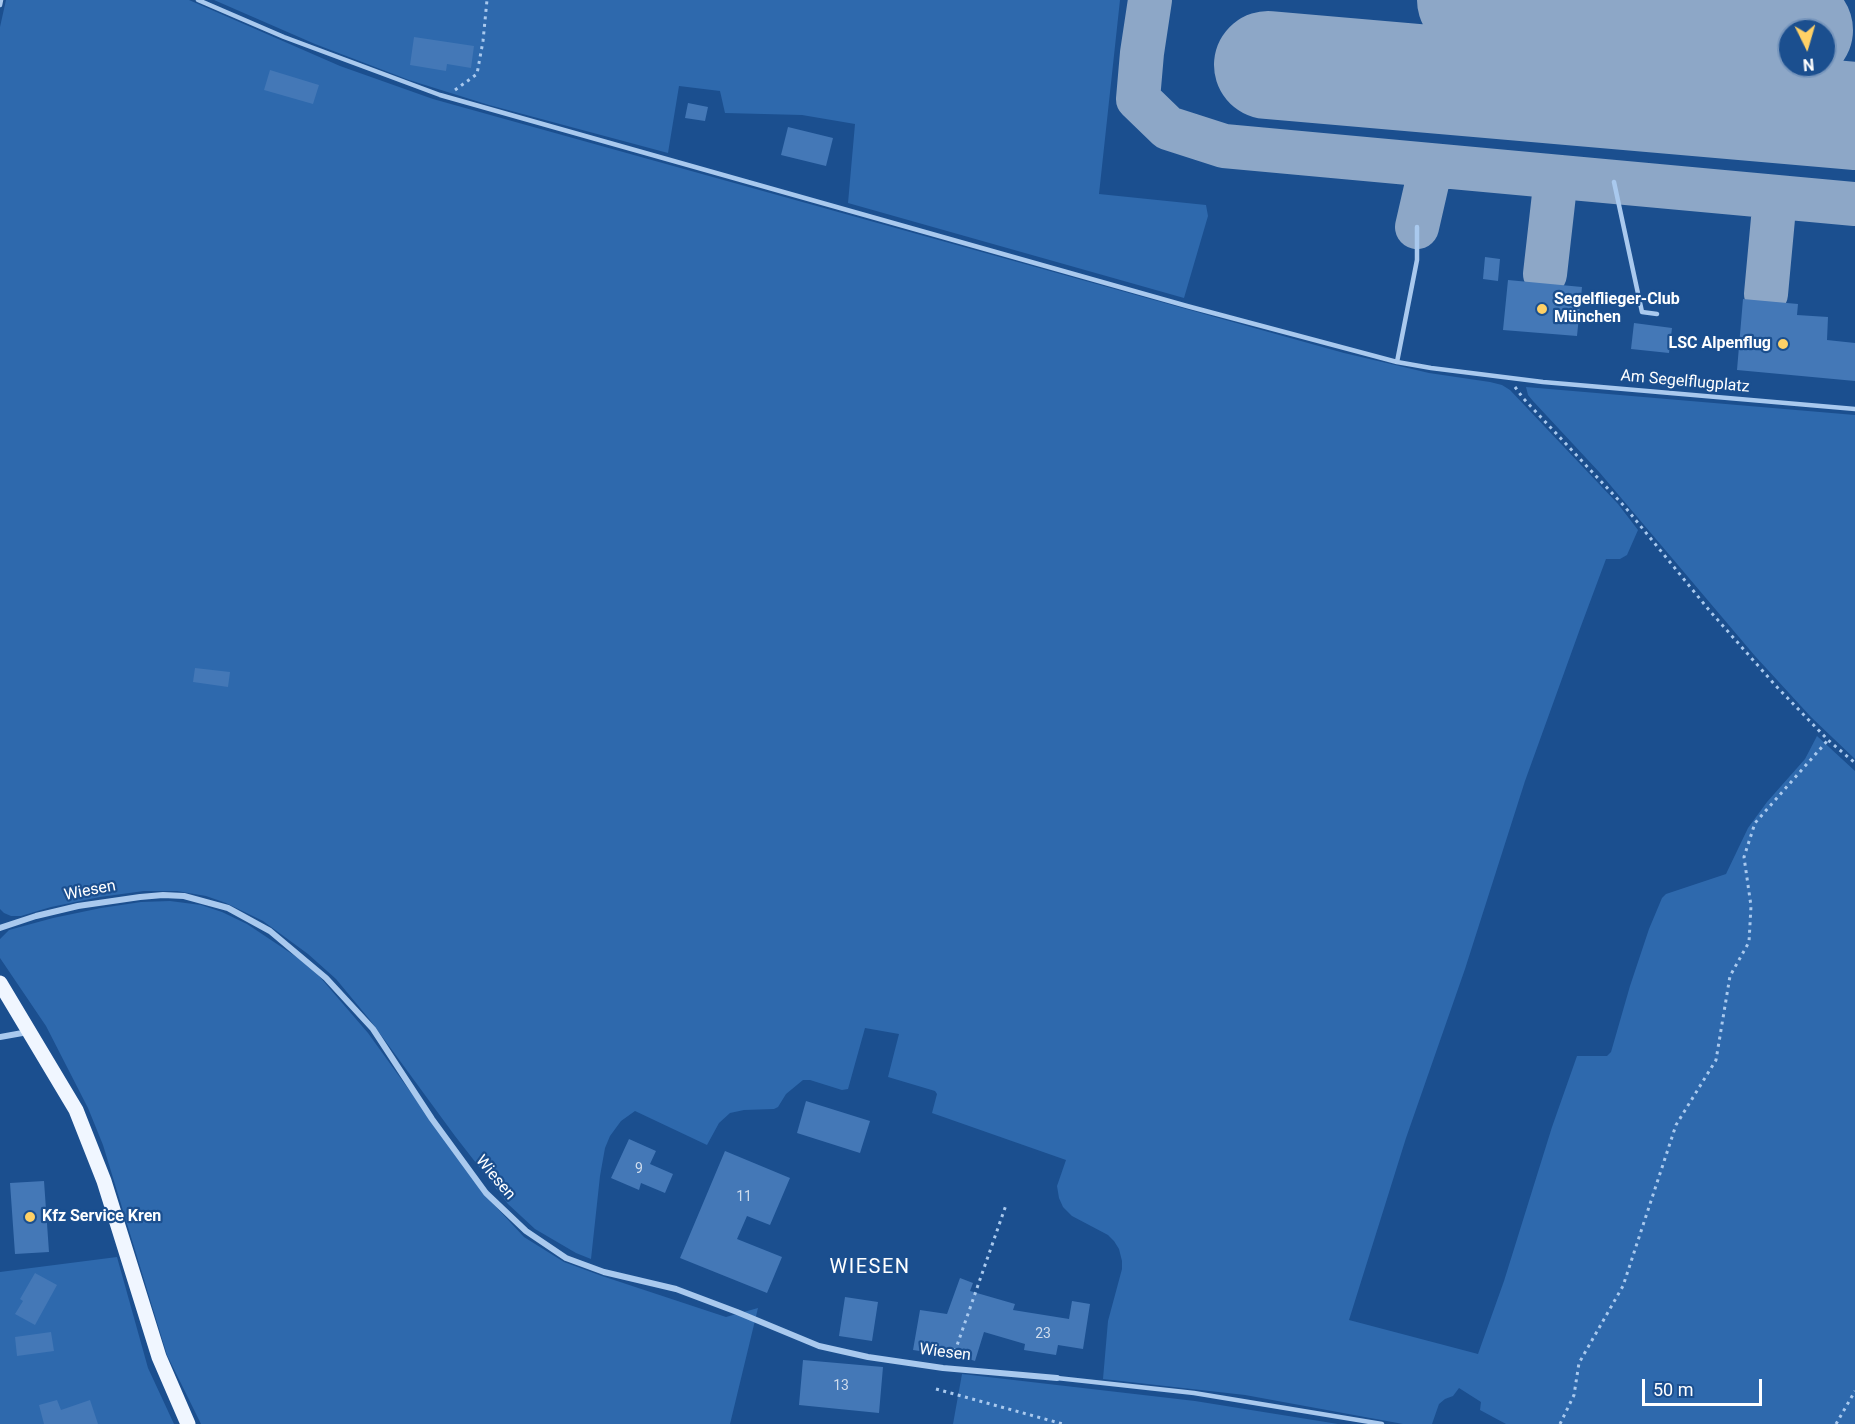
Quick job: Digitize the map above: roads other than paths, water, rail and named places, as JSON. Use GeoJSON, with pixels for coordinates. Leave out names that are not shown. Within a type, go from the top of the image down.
{"type":"FeatureCollection","features":[{"type":"Feature","properties":{"kind":"main road"},"geometry":{"type":"LineString","coordinates":[[0,983],[76,1110],[104,1181],[159,1357],[188,1424]]}},
{"type":"Feature","properties":{"kind":"street","name":"Wiesen"},"geometry":{"type":"LineString","coordinates":[[0,928],[78,906],[140,897],[184,896],[228,908],[270,931],[326,978],[373,1029],[432,1119],[486,1193],[526,1231],[566,1258],[604,1272],[676,1289],[819,1346],[868,1357],[943,1368],[1057,1378]]}},
{"type":"Feature","properties":{"kind":"street"},"geometry":{"type":"LineString","coordinates":[[0,1037],[28,1032]]}},
{"type":"Feature","properties":{"kind":"lane"},"geometry":{"type":"LineString","coordinates":[[0,4],[1,0]]}},
{"type":"Feature","properties":{"kind":"lane","name":"Am Segelflugplatz"},"geometry":{"type":"LineString","coordinates":[[198,0],[284,37],[447,97],[1397,362],[1431,369],[1513,378],[1855,409]]}},
{"type":"Feature","properties":{"kind":"lane"},"geometry":{"type":"LineString","coordinates":[[1614,182],[1642,312],[1657,314]]}},
{"type":"Feature","properties":{"kind":"lane"},"geometry":{"type":"LineString","coordinates":[[1397,362],[1417,260],[1417,227]]}},
{"type":"Feature","properties":{"kind":"lane"},"geometry":{"type":"LineString","coordinates":[[1057,1378],[1194,1392],[1382,1424]]}},
{"type":"Feature","properties":{"kind":"place","name":"Segelflieger-Club München"},"geometry":{"type":"Point","coordinates":[1542,309]}},
{"type":"Feature","properties":{"kind":"place","name":"LSC Alpenflug"},"geometry":{"type":"Point","coordinates":[1783,344]}},
{"type":"Feature","properties":{"kind":"place","name":"Kfz Service Kren"},"geometry":{"type":"Point","coordinates":[30,1217]}},
{"type":"Feature","properties":{"kind":"district","name":"WIESEN"},"geometry":{"type":"Point","coordinates":[870,1268]}}]}
